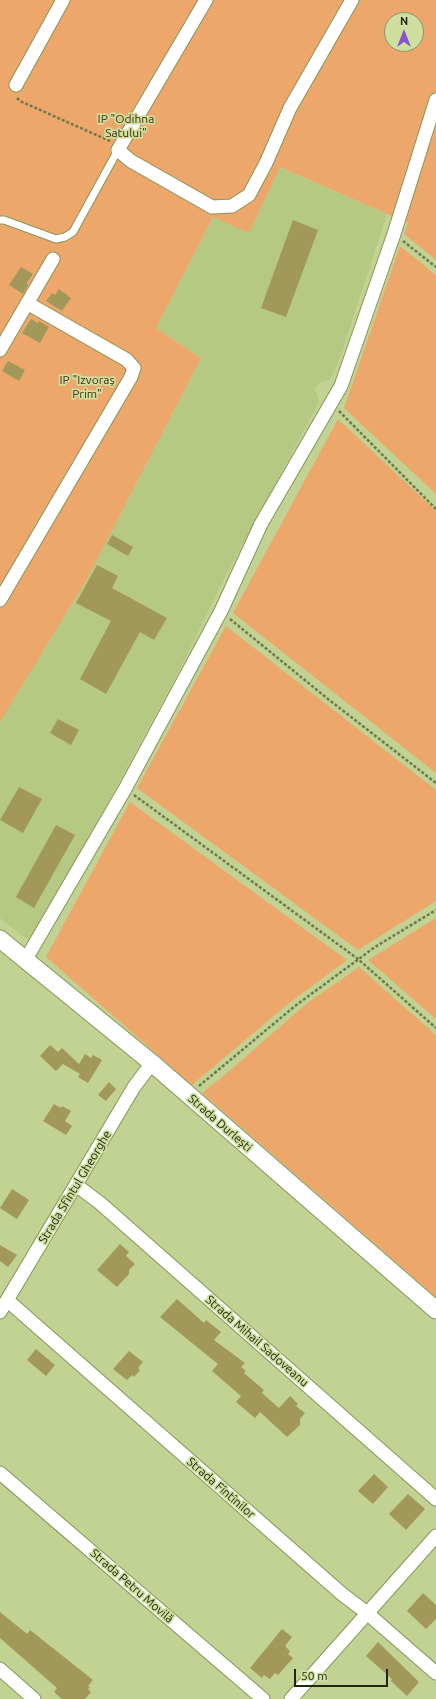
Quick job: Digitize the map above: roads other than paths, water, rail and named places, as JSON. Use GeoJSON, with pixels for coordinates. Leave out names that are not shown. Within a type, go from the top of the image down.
{"type":"FeatureCollection","features":[{"type":"Feature","properties":{"kind":"street"},"geometry":{"type":"LineString","coordinates":[[16,85],[63,0]]}},
{"type":"Feature","properties":{"kind":"street"},"geometry":{"type":"LineString","coordinates":[[206,0],[119,148],[131,161],[212,207],[232,206],[249,195],[266,162],[290,108],[352,0]]}},
{"type":"Feature","properties":{"kind":"street"},"geometry":{"type":"LineString","coordinates":[[26,959],[125,789],[221,611],[265,517],[341,386],[394,234],[436,100]]}},
{"type":"Feature","properties":{"kind":"street"},"geometry":{"type":"LineString","coordinates":[[0,350],[53,259]]}},
{"type":"Feature","properties":{"kind":"street"},"geometry":{"type":"LineString","coordinates":[[0,600],[131,377],[134,368],[127,360],[27,303]]}},
{"type":"Feature","properties":{"kind":"street","name":"Strada Durlești"},"geometry":{"type":"LineString","coordinates":[[0,939],[152,1063],[188,1096],[436,1310]]}},
{"type":"Feature","properties":{"kind":"street","name":"Strada Sfîntul Gheorghe"},"geometry":{"type":"LineString","coordinates":[[0,1312],[134,1087],[152,1063]]}},
{"type":"Feature","properties":{"kind":"street","name":"Strada Mihail Sadoveanu"},"geometry":{"type":"LineString","coordinates":[[76,1185],[106,1208],[436,1498]]}},
{"type":"Feature","properties":{"kind":"street","name":"Strada Fîntînilor"},"geometry":{"type":"LineString","coordinates":[[7,1300],[336,1589],[367,1613],[436,1673]]}},
{"type":"Feature","properties":{"kind":"street","name":"Strada Petru Movilă"},"geometry":{"type":"LineString","coordinates":[[0,1473],[263,1699]]}},
{"type":"Feature","properties":{"kind":"street"},"geometry":{"type":"LineString","coordinates":[[291,1699],[436,1536]]}},
{"type":"Feature","properties":{"kind":"street"},"geometry":{"type":"LineString","coordinates":[[0,1669],[34,1699]]}},
{"type":"Feature","properties":{"kind":"lane"},"geometry":{"type":"LineString","coordinates":[[0,220],[4,220],[56,239],[65,237],[73,232],[119,148]]}},
{"type":"Feature","properties":{"kind":"park label","name":"IP \"Odihna Satului\""},"geometry":{"type":"Point","coordinates":[126,126]}},
{"type":"Feature","properties":{"kind":"park label","name":"IP \"Izvoraș Prim\""},"geometry":{"type":"Point","coordinates":[87,387]}}]}
